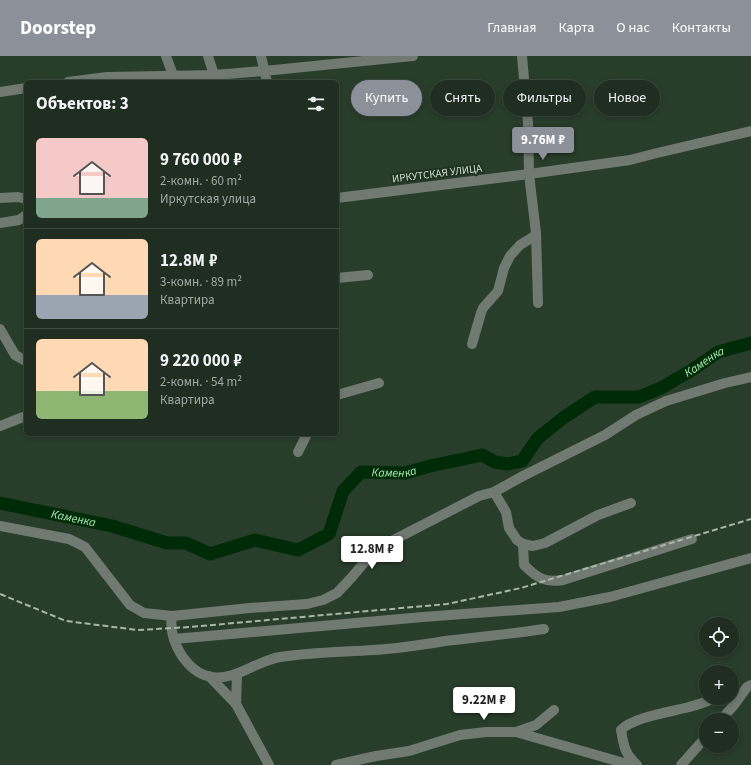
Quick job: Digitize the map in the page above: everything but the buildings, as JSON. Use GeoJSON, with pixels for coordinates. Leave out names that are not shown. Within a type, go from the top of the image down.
{"type":"FeatureCollection","features":[{"type":"Feature","properties":{"kind":"street"},"geometry":{"type":"LineString","coordinates":[[166,56],[172,75]]}},
{"type":"Feature","properties":{"kind":"street"},"geometry":{"type":"LineString","coordinates":[[208,56],[214,74]]}},
{"type":"Feature","properties":{"kind":"street"},"geometry":{"type":"LineString","coordinates":[[261,56],[266,80]]}},
{"type":"Feature","properties":{"kind":"street"},"geometry":{"type":"LineString","coordinates":[[84,80],[108,77],[264,71],[413,56]]}},
{"type":"Feature","properties":{"kind":"street"},"geometry":{"type":"LineString","coordinates":[[522,56],[528,123],[528,174],[536,234],[538,303]]}},
{"type":"Feature","properties":{"kind":"street"},"geometry":{"type":"LineString","coordinates":[[0,92],[24,88]]}},
{"type":"Feature","properties":{"kind":"street","name":"ИРКУТСКАЯ УЛИЦА"},"geometry":{"type":"LineString","coordinates":[[339,198],[630,160],[751,131]]}},
{"type":"Feature","properties":{"kind":"street"},"geometry":{"type":"LineString","coordinates":[[0,198],[18,197],[24,198]]}},
{"type":"Feature","properties":{"kind":"street"},"geometry":{"type":"LineString","coordinates":[[0,223],[18,220],[24,217]]}},
{"type":"Feature","properties":{"kind":"street"},"geometry":{"type":"LineString","coordinates":[[472,344],[483,308],[498,291],[504,268],[510,256],[520,245],[536,234]]}},
{"type":"Feature","properties":{"kind":"street"},"geometry":{"type":"LineString","coordinates":[[339,278],[368,275]]}},
{"type":"Feature","properties":{"kind":"street"},"geometry":{"type":"LineString","coordinates":[[0,329],[15,355],[24,360]]}},
{"type":"Feature","properties":{"kind":"street"},"geometry":{"type":"LineString","coordinates":[[15,355],[24,353]]}},
{"type":"Feature","properties":{"kind":"street"},"geometry":{"type":"LineString","coordinates":[[0,526],[70,539],[85,547],[130,605],[144,613],[172,616],[307,604],[323,600],[337,593],[368,558],[380,547],[479,496],[494,492],[605,435],[636,415],[666,401],[725,383],[751,377]]}},
{"type":"Feature","properties":{"kind":"street"},"geometry":{"type":"LineString","coordinates":[[339,394],[379,383]]}},
{"type":"Feature","properties":{"kind":"street"},"geometry":{"type":"LineString","coordinates":[[0,426],[23,417]]}},
{"type":"Feature","properties":{"kind":"street"},"geometry":{"type":"LineString","coordinates":[[298,452],[306,436]]}},
{"type":"Feature","properties":{"kind":"street"},"geometry":{"type":"LineString","coordinates":[[494,492],[506,512],[509,528],[517,540],[523,544],[533,546],[545,543],[598,515],[631,503]]}},
{"type":"Feature","properties":{"kind":"street"},"geometry":{"type":"LineString","coordinates":[[523,544],[524,565],[533,574],[546,580],[554,581],[563,580],[692,539]]}},
{"type":"Feature","properties":{"kind":"street"},"geometry":{"type":"LineString","coordinates":[[174,639],[423,616],[558,607],[610,597],[751,558]]}},
{"type":"Feature","properties":{"kind":"street"},"geometry":{"type":"LineString","coordinates":[[172,616],[172,631],[178,650],[193,668],[209,676],[224,678],[237,674],[264,661],[278,657],[330,652],[388,649],[544,629]]}},
{"type":"Feature","properties":{"kind":"street"},"geometry":{"type":"LineString","coordinates":[[236,704],[237,674]]}},
{"type":"Feature","properties":{"kind":"street"},"geometry":{"type":"LineString","coordinates":[[209,676],[236,704],[269,765]]}},
{"type":"Feature","properties":{"kind":"street"},"geometry":{"type":"LineString","coordinates":[[739,690],[749,686]]}},
{"type":"Feature","properties":{"kind":"street"},"geometry":{"type":"LineString","coordinates":[[727,713],[749,686]]}},
{"type":"Feature","properties":{"kind":"street"},"geometry":{"type":"LineString","coordinates":[[637,765],[628,756],[624,746],[621,730],[625,726],[636,721],[699,704]]}},
{"type":"Feature","properties":{"kind":"street"},"geometry":{"type":"LineString","coordinates":[[516,732],[536,724],[554,710]]}},
{"type":"Feature","properties":{"kind":"street"},"geometry":{"type":"LineString","coordinates":[[336,765],[376,756],[409,751],[460,735],[486,732],[516,732],[630,765]]}},
{"type":"Feature","properties":{"kind":"street"},"geometry":{"type":"LineString","coordinates":[[681,765],[699,745]]}},
{"type":"Feature","properties":{"kind":"waterway","name":"Каменка"},"geometry":{"type":"LineString","coordinates":[[0,503],[112,526],[167,543],[186,543],[210,554],[255,540],[298,550],[329,534],[343,491],[361,472],[405,473],[482,455],[495,462],[508,464],[522,461],[538,438],[563,418],[595,397],[639,397],[661,388],[692,370],[718,352],[751,343]]}},
{"type":"Feature","properties":{"kind":"railway"},"geometry":{"type":"LineString","coordinates":[[0,594],[66,621],[138,630],[190,627],[447,604],[521,588],[751,519]]}}]}
